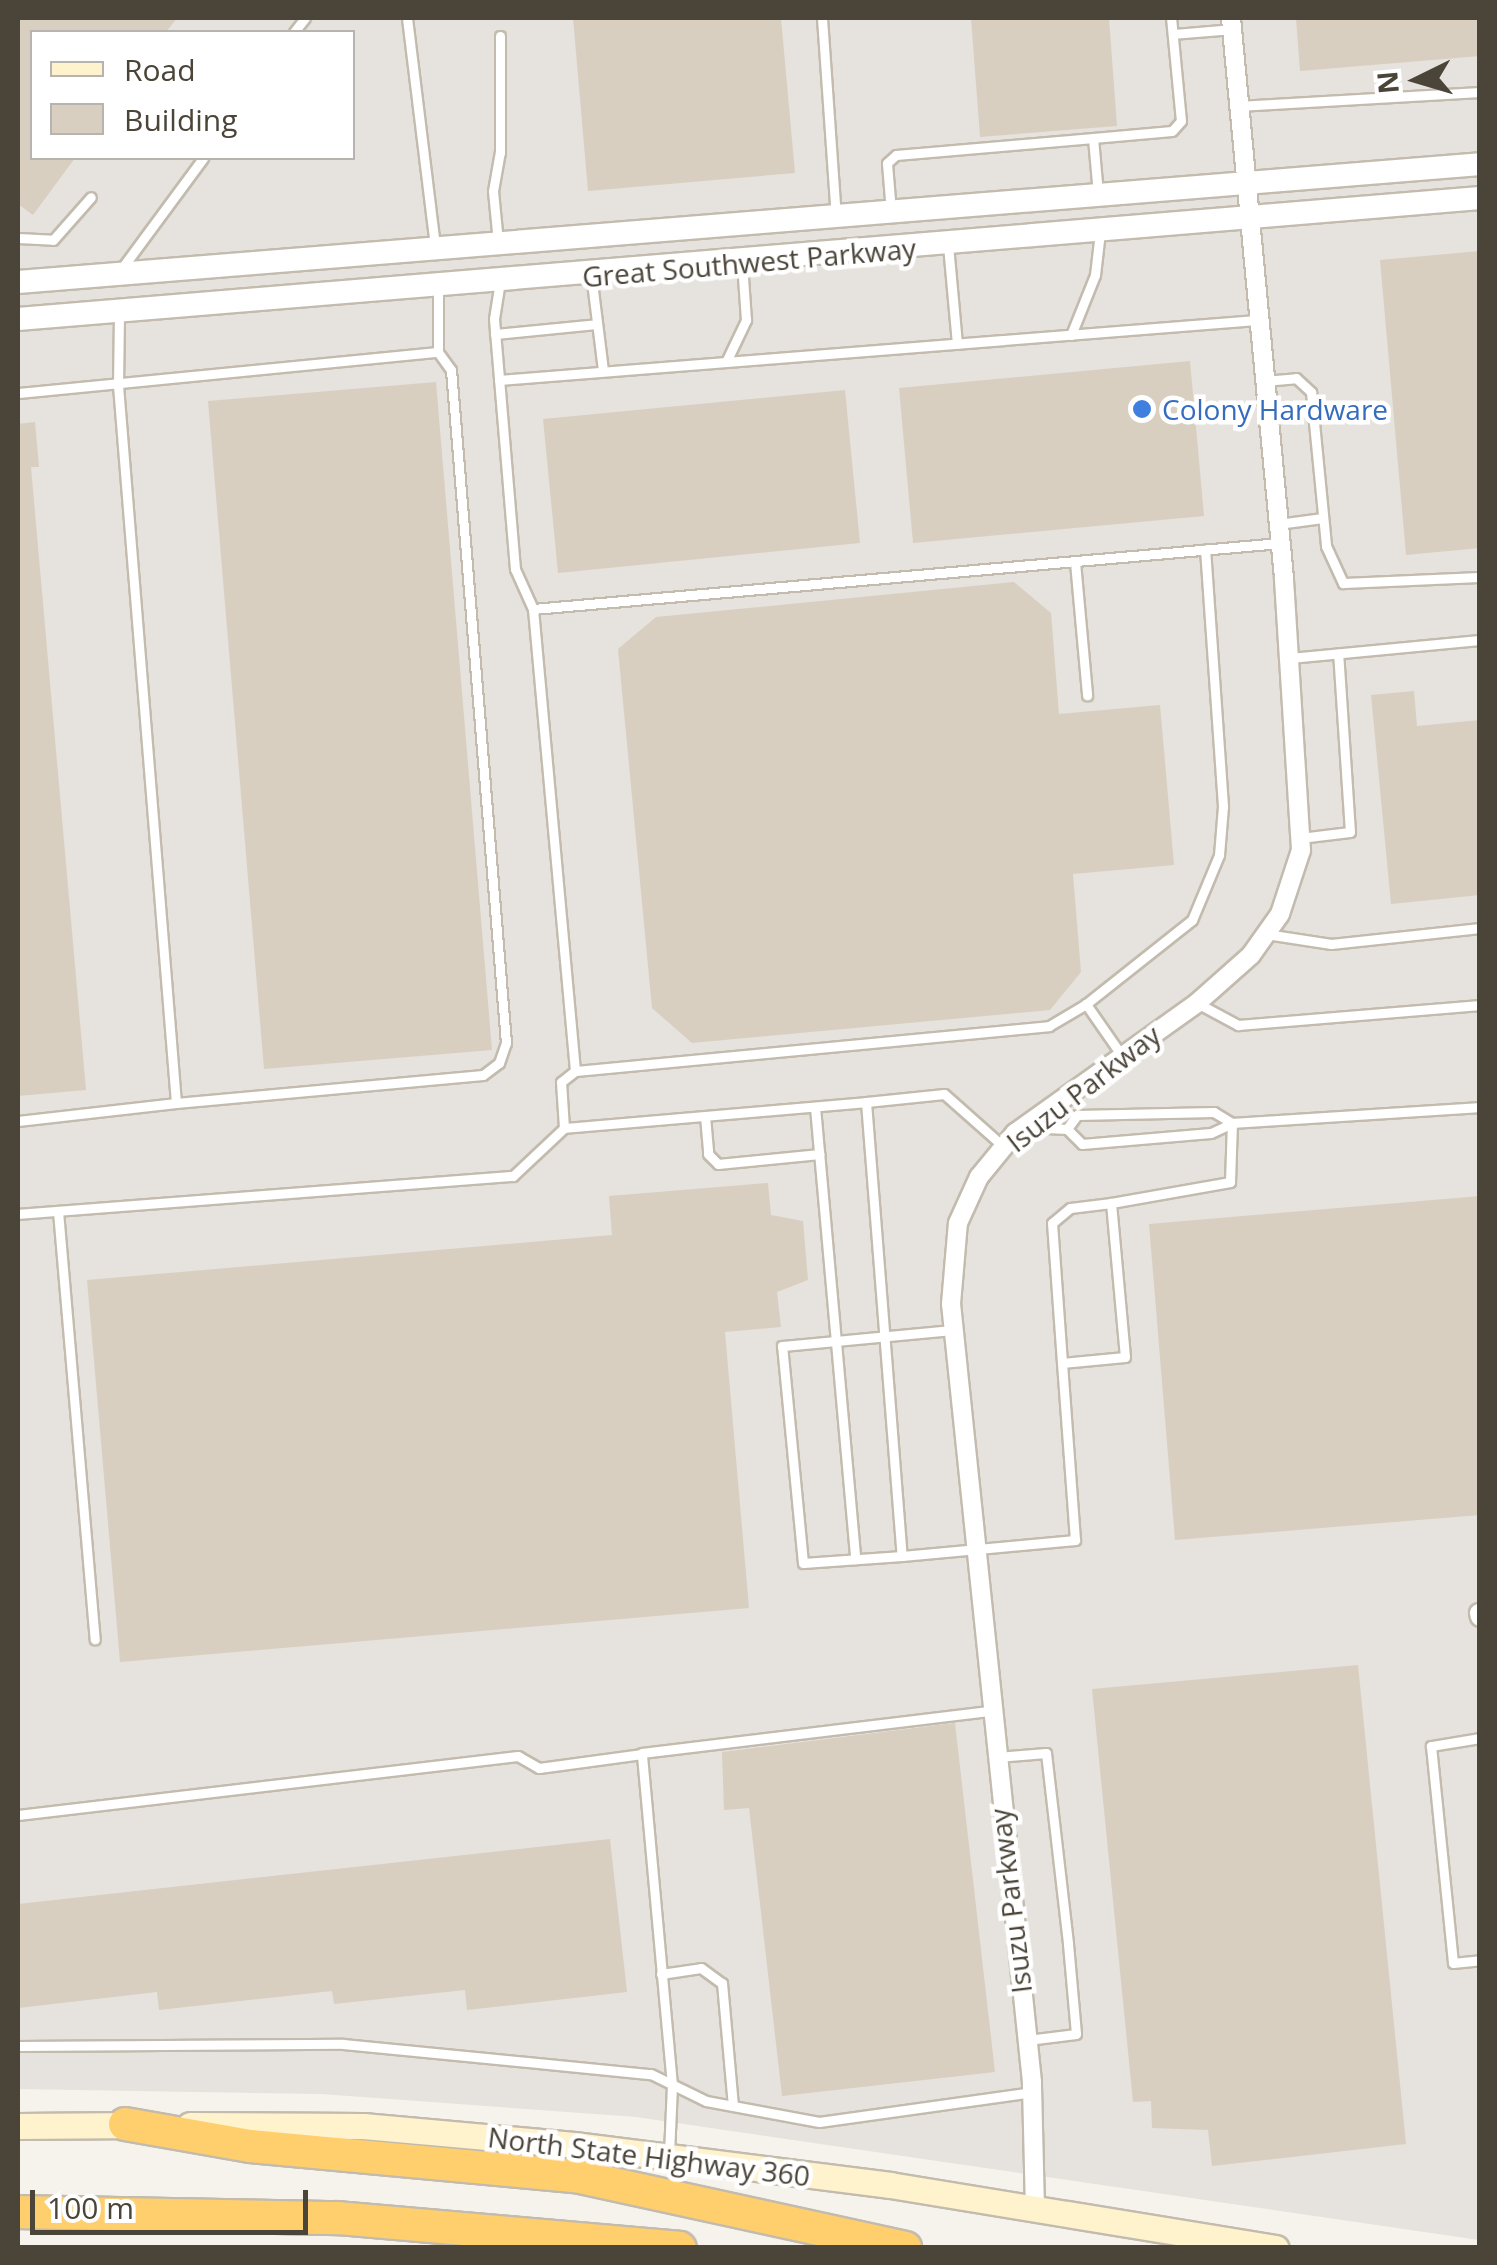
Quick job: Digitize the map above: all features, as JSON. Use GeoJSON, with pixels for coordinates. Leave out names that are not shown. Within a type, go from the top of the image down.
{"type":"FeatureCollection","features":[{"type":"Feature","properties":{"kind":"highway"},"geometry":{"type":"LineString","coordinates":[[125,2124],[250,2146],[576,2176],[905,2248]]}},
{"type":"Feature","properties":{"kind":"highway"},"geometry":{"type":"LineString","coordinates":[[18,2212],[338,2218],[680,2248]]}},
{"type":"Feature","properties":{"kind":"main road","name":"North State Highway 360"},"geometry":{"type":"LineString","coordinates":[[18,2126],[363,2126],[668,2156],[1276,2248]]}},
{"type":"Feature","properties":{"kind":"street","name":"Isuzu Parkway"},"geometry":{"type":"LineString","coordinates":[[1035,2210],[1033,2092],[950,1330],[958,1223],[979,1177],[1023,1127],[1120,1053],[1197,1002],[1266,934],[1280,914],[1300,838],[1290,658],[1232,23]]}},
{"type":"Feature","properties":{"kind":"street","name":"Great Southwest Parkway"},"geometry":{"type":"LineString","coordinates":[[18,282],[1480,164]]}},
{"type":"Feature","properties":{"kind":"street"},"geometry":{"type":"LineString","coordinates":[[1098,197],[1101,229]]}},
{"type":"Feature","properties":{"kind":"street","name":"Great Southwest Parkway"},"geometry":{"type":"LineString","coordinates":[[18,319],[1480,198]]}},
{"type":"Feature","properties":{"kind":"street"},"geometry":{"type":"LineString","coordinates":[[739,226],[742,262]]}},
{"type":"Feature","properties":{"kind":"street"},"geometry":{"type":"LineString","coordinates":[[498,245],[500,281]]}},
{"type":"Feature","properties":{"kind":"street"},"geometry":{"type":"LineString","coordinates":[[436,250],[438,286]]}},
{"type":"Feature","properties":{"kind":"street"},"geometry":{"type":"LineString","coordinates":[[118,275],[120,310]]}},
{"type":"Feature","properties":{"kind":"lane"},"geometry":{"type":"LineString","coordinates":[[407,18],[436,250]]}},
{"type":"Feature","properties":{"kind":"lane"},"geometry":{"type":"LineString","coordinates":[[822,18],[836,218]]}},
{"type":"Feature","properties":{"kind":"lane"},"geometry":{"type":"LineString","coordinates":[[891,214],[886,164],[896,155],[1172,131],[1181,122],[1171,18]]}},
{"type":"Feature","properties":{"kind":"lane"},"geometry":{"type":"LineString","coordinates":[[1172,34],[1232,23]]}},
{"type":"Feature","properties":{"kind":"lane"},"geometry":{"type":"LineString","coordinates":[[498,245],[493,190],[500,153],[500,36]]}},
{"type":"Feature","properties":{"kind":"lane"},"geometry":{"type":"LineString","coordinates":[[1238,106],[1480,92]]}},
{"type":"Feature","properties":{"kind":"lane"},"geometry":{"type":"LineString","coordinates":[[1093,138],[1098,197]]}},
{"type":"Feature","properties":{"kind":"lane"},"geometry":{"type":"LineString","coordinates":[[118,275],[202,160]]}},
{"type":"Feature","properties":{"kind":"lane"},"geometry":{"type":"LineString","coordinates":[[18,238],[54,240],[91,197]]}},
{"type":"Feature","properties":{"kind":"lane"},"geometry":{"type":"LineString","coordinates":[[1071,334],[1095,274],[1101,229]]}},
{"type":"Feature","properties":{"kind":"lane"},"geometry":{"type":"LineString","coordinates":[[948,245],[957,344]]}},
{"type":"Feature","properties":{"kind":"lane"},"geometry":{"type":"LineString","coordinates":[[726,362],[746,320],[742,262]]}},
{"type":"Feature","properties":{"kind":"lane"},"geometry":{"type":"LineString","coordinates":[[590,274],[603,370]]}},
{"type":"Feature","properties":{"kind":"lane"},"geometry":{"type":"LineString","coordinates":[[500,281],[495,334],[515,570],[533,609],[575,1071]]}},
{"type":"Feature","properties":{"kind":"lane"},"geometry":{"type":"LineString","coordinates":[[18,1121],[176,1102],[483,1075],[503,1053],[451,370],[438,352],[438,286]]}},
{"type":"Feature","properties":{"kind":"lane"},"geometry":{"type":"LineString","coordinates":[[120,310],[118,386],[176,1102]]}},
{"type":"Feature","properties":{"kind":"lane"},"geometry":{"type":"LineString","coordinates":[[499,380],[1257,320]]}},
{"type":"Feature","properties":{"kind":"lane"},"geometry":{"type":"LineString","coordinates":[[495,334],[597,324]]}},
{"type":"Feature","properties":{"kind":"lane"},"geometry":{"type":"LineString","coordinates":[[18,393],[438,352]]}},
{"type":"Feature","properties":{"kind":"lane"},"geometry":{"type":"LineString","coordinates":[[1264,381],[1296,378],[1311,392],[1326,546],[1343,583],[1480,577]]}},
{"type":"Feature","properties":{"kind":"lane"},"geometry":{"type":"LineString","coordinates":[[1278,524],[1324,518]]}},
{"type":"Feature","properties":{"kind":"lane"},"geometry":{"type":"LineString","coordinates":[[533,609],[1280,543]]}},
{"type":"Feature","properties":{"kind":"lane"},"geometry":{"type":"LineString","coordinates":[[564,1128],[561,1082],[575,1071],[1049,1026],[1086,1004],[1192,920],[1219,855],[1223,806],[1205,550]]}},
{"type":"Feature","properties":{"kind":"lane"},"geometry":{"type":"LineString","coordinates":[[1075,562],[1087,695]]}},
{"type":"Feature","properties":{"kind":"lane"},"geometry":{"type":"LineString","coordinates":[[1290,658],[1480,640]]}},
{"type":"Feature","properties":{"kind":"lane"},"geometry":{"type":"LineString","coordinates":[[1300,838],[1350,832],[1338,654]]}},
{"type":"Feature","properties":{"kind":"lane"},"geometry":{"type":"LineString","coordinates":[[1266,934],[1331,944],[1480,928]]}},
{"type":"Feature","properties":{"kind":"lane"},"geometry":{"type":"LineString","coordinates":[[1197,1002],[1238,1025],[1480,1005]]}},
{"type":"Feature","properties":{"kind":"lane"},"geometry":{"type":"LineString","coordinates":[[1086,1004],[1120,1053]]}},
{"type":"Feature","properties":{"kind":"lane"},"geometry":{"type":"LineString","coordinates":[[18,1214],[514,1176],[564,1128],[944,1094],[1004,1146]]}},
{"type":"Feature","properties":{"kind":"lane"},"geometry":{"type":"LineString","coordinates":[[866,1102],[902,1556]]}},
{"type":"Feature","properties":{"kind":"lane"},"geometry":{"type":"LineString","coordinates":[[816,1106],[855,1559]]}},
{"type":"Feature","properties":{"kind":"lane"},"geometry":{"type":"LineString","coordinates":[[1023,1127],[1067,1129],[1082,1144],[1211,1133],[1232,1123],[1480,1107]]}},
{"type":"Feature","properties":{"kind":"lane"},"geometry":{"type":"LineString","coordinates":[[1067,1129],[1077,1115],[1096,1114],[1214,1112],[1232,1123]]}},
{"type":"Feature","properties":{"kind":"lane"},"geometry":{"type":"LineString","coordinates":[[705,1116],[708,1154],[718,1164],[820,1154]]}},
{"type":"Feature","properties":{"kind":"lane"},"geometry":{"type":"LineString","coordinates":[[950,1330],[782,1346],[803,1563],[1075,1540],[1052,1224],[1070,1208],[1230,1182],[1232,1123]]}},
{"type":"Feature","properties":{"kind":"lane"},"geometry":{"type":"LineString","coordinates":[[1062,1363],[1124,1358],[1111,1202]]}},
{"type":"Feature","properties":{"kind":"lane"},"geometry":{"type":"LineString","coordinates":[[58,1211],[95,1640]]}},
{"type":"Feature","properties":{"kind":"lane"},"geometry":{"type":"LineString","coordinates":[[18,1815],[518,1756],[539,1768],[990,1711]]}},
{"type":"Feature","properties":{"kind":"lane"},"geometry":{"type":"LineString","coordinates":[[1480,1738],[1431,1746],[1453,1963],[1480,1960]]}},
{"type":"Feature","properties":{"kind":"lane"},"geometry":{"type":"LineString","coordinates":[[994,1758],[1046,1753],[1076,2034],[1027,2040]]}},
{"type":"Feature","properties":{"kind":"lane"},"geometry":{"type":"LineString","coordinates":[[642,1754],[672,2085],[668,2156]]}},
{"type":"Feature","properties":{"kind":"lane"},"geometry":{"type":"LineString","coordinates":[[661,1974],[702,1968],[722,1983],[733,2106]]}},
{"type":"Feature","properties":{"kind":"lane"},"geometry":{"type":"LineString","coordinates":[[18,2046],[343,2044],[650,2074],[733,2106],[819,2122],[1033,2092]]}},
{"type":"Feature","properties":{"kind":"shaded area"},"geometry":{"type":"Polygon","coordinates":[[[18,18],[1479,18],[1479,2240],[636,2117],[321,2094],[18,2089],[18,18]]]}},
{"type":"Feature","properties":{"kind":"building"},"geometry":{"type":"Polygon","coordinates":[[[18,18],[177,18],[168,30],[30,30],[30,160],[74,160],[33,215],[18,204],[18,18]]]}},
{"type":"Feature","properties":{"kind":"building"},"geometry":{"type":"Polygon","coordinates":[[[573,18],[781,18],[795,173],[588,191],[573,18]]]}},
{"type":"Feature","properties":{"kind":"building"},"geometry":{"type":"Polygon","coordinates":[[[971,18],[1109,18],[1117,126],[980,137],[971,18]]]}},
{"type":"Feature","properties":{"kind":"building"},"geometry":{"type":"Polygon","coordinates":[[[1296,18],[1480,18],[1480,56],[1300,71],[1296,18]]]}},
{"type":"Feature","properties":{"kind":"building"},"geometry":{"type":"Polygon","coordinates":[[[1480,251],[1480,548],[1406,555],[1380,260],[1480,251]]]}},
{"type":"Feature","properties":{"kind":"building"},"geometry":{"type":"Polygon","coordinates":[[[1190,361],[1204,516],[913,543],[899,388],[1190,361]]]}},
{"type":"Feature","properties":{"kind":"building"},"geometry":{"type":"Polygon","coordinates":[[[436,382],[492,1050],[264,1069],[208,401],[436,382]]]}},
{"type":"Feature","properties":{"kind":"building"},"geometry":{"type":"Polygon","coordinates":[[[845,390],[860,543],[558,573],[543,419],[845,390]]]}},
{"type":"Feature","properties":{"kind":"building"},"geometry":{"type":"Polygon","coordinates":[[[35,422],[39,467],[31,467],[86,1090],[18,1096],[18,424],[35,422]]]}},
{"type":"Feature","properties":{"kind":"building"},"geometry":{"type":"Polygon","coordinates":[[[1014,582],[1051,613],[1059,714],[1160,705],[1174,865],[1073,874],[1081,972],[1050,1010],[692,1043],[652,1008],[618,649],[656,617],[1014,582]]]}},
{"type":"Feature","properties":{"kind":"building"},"geometry":{"type":"Polygon","coordinates":[[[1414,691],[1417,726],[1480,720],[1480,895],[1391,904],[1371,695],[1414,691]]]}},
{"type":"Feature","properties":{"kind":"building"},"geometry":{"type":"Polygon","coordinates":[[[768,1183],[771,1215],[803,1221],[808,1280],[777,1292],[781,1327],[725,1332],[749,1608],[120,1662],[87,1280],[612,1235],[609,1196],[768,1183]]]}},
{"type":"Feature","properties":{"kind":"building"},"geometry":{"type":"Polygon","coordinates":[[[1480,1196],[1480,1515],[1175,1540],[1149,1224],[1480,1196]]]}},
{"type":"Feature","properties":{"kind":"building"},"geometry":{"type":"Polygon","coordinates":[[[1358,1665],[1406,2144],[1212,2166],[1208,2130],[1152,2128],[1151,2101],[1133,2102],[1092,1689],[1358,1665]]]}},
{"type":"Feature","properties":{"kind":"building"},"geometry":{"type":"Polygon","coordinates":[[[955,1723],[995,2072],[782,2096],[749,1808],[724,1810],[722,1752],[955,1723]]]}},
{"type":"Feature","properties":{"kind":"building"},"geometry":{"type":"Polygon","coordinates":[[[610,1839],[627,1992],[467,2010],[465,1990],[334,2004],[332,1991],[159,2010],[157,1992],[18,2008],[18,1904],[610,1839]]]}},
{"type":"Feature","properties":{"kind":"place","name":"Colony Hardware"},"geometry":{"type":"Point","coordinates":[1142,409]}}]}
